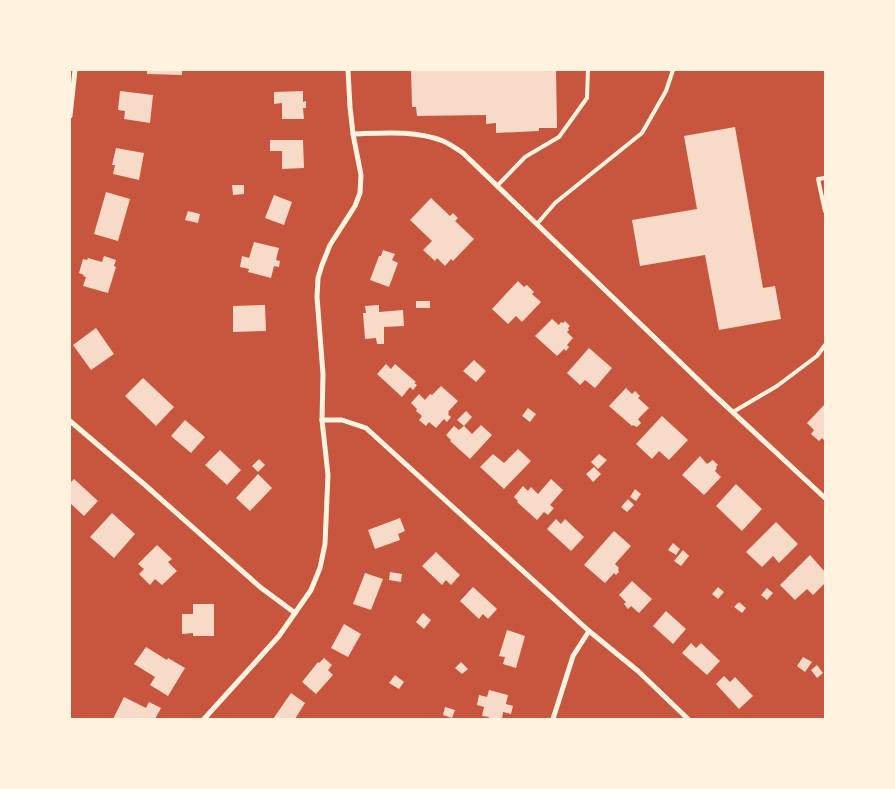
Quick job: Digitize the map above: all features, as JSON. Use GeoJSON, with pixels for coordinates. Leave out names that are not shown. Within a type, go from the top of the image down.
{"type":"FeatureCollection","features":[{"type":"Feature","properties":{"kind":"street"},"geometry":{"type":"LineString","coordinates":[[70,116],[75,70]]}},
{"type":"Feature","properties":{"kind":"street"},"geometry":{"type":"LineString","coordinates":[[204,719],[279,636],[311,590],[320,568],[325,544],[328,476],[322,420],[323,374],[317,297],[318,278],[330,245],[355,206],[360,193],[361,175],[353,134],[348,70]]}},
{"type":"Feature","properties":{"kind":"street"},"geometry":{"type":"LineString","coordinates":[[353,134],[395,133],[420,135],[443,142],[463,153],[825,498]]}},
{"type":"Feature","properties":{"kind":"street"},"geometry":{"type":"LineString","coordinates":[[322,420],[342,420],[366,428],[589,631],[638,671],[688,719]]}},
{"type":"Feature","properties":{"kind":"street"},"geometry":{"type":"LineString","coordinates":[[70,421],[260,587],[295,613]]}},
{"type":"Feature","properties":{"kind":"street"},"geometry":{"type":"LineString","coordinates":[[552,719],[573,656],[589,631]]}},
{"type":"Feature","properties":{"kind":"lane"},"geometry":{"type":"LineString","coordinates":[[497,186],[525,158],[559,138],[587,98],[588,70]]}},
{"type":"Feature","properties":{"kind":"lane"},"geometry":{"type":"LineString","coordinates":[[537,224],[555,203],[642,133],[666,91],[673,70]]}},
{"type":"Feature","properties":{"kind":"lane"},"geometry":{"type":"LineString","coordinates":[[825,178],[818,179],[825,211]]}},
{"type":"Feature","properties":{"kind":"lane"},"geometry":{"type":"LineString","coordinates":[[733,412],[785,380],[817,356],[825,345]]}},
{"type":"Feature","properties":{"kind":"building"},"geometry":{"type":"Polygon","coordinates":[[[147,70],[182,70],[182,75],[147,74],[147,70]]]}},
{"type":"Feature","properties":{"kind":"building"},"geometry":{"type":"Polygon","coordinates":[[[411,70],[556,70],[557,128],[539,128],[539,131],[496,133],[496,123],[486,124],[486,115],[417,116],[416,107],[412,107],[411,70]]]}},
{"type":"Feature","properties":{"kind":"building"},"geometry":{"type":"Polygon","coordinates":[[[120,91],[153,95],[150,123],[124,119],[125,111],[118,110],[120,91]]]}},
{"type":"Feature","properties":{"kind":"building"},"geometry":{"type":"Polygon","coordinates":[[[303,91],[303,102],[306,101],[306,108],[303,108],[304,119],[282,119],[282,103],[274,104],[274,92],[303,91]]]}},
{"type":"Feature","properties":{"kind":"building"},"geometry":{"type":"Polygon","coordinates":[[[735,127],[763,288],[775,286],[781,319],[719,330],[705,255],[640,266],[632,220],[697,209],[684,136],[735,127]]]}},
{"type":"Feature","properties":{"kind":"building"},"geometry":{"type":"Polygon","coordinates":[[[270,140],[303,140],[304,168],[282,169],[282,151],[270,151],[270,140]]]}},
{"type":"Feature","properties":{"kind":"building"},"geometry":{"type":"Polygon","coordinates":[[[116,148],[144,153],[139,180],[113,174],[115,165],[112,165],[116,148]]]}},
{"type":"Feature","properties":{"kind":"building"},"geometry":{"type":"Polygon","coordinates":[[[232,185],[244,185],[244,194],[233,195],[232,185]]]}},
{"type":"Feature","properties":{"kind":"building"},"geometry":{"type":"Polygon","coordinates":[[[106,192],[130,199],[118,241],[94,234],[106,192]]]}},
{"type":"Feature","properties":{"kind":"building"},"geometry":{"type":"Polygon","coordinates":[[[274,195],[292,202],[284,225],[265,218],[274,195]]]}},
{"type":"Feature","properties":{"kind":"building"},"geometry":{"type":"Polygon","coordinates":[[[431,198],[450,216],[453,213],[458,218],[455,221],[474,239],[453,261],[451,259],[445,266],[437,258],[435,261],[423,250],[432,241],[410,220],[431,198]]]}},
{"type":"Feature","properties":{"kind":"building"},"geometry":{"type":"Polygon","coordinates":[[[188,211],[200,214],[198,223],[185,220],[188,211]]]}},
{"type":"Feature","properties":{"kind":"building"},"geometry":{"type":"Polygon","coordinates":[[[254,242],[279,248],[276,260],[280,261],[279,267],[274,266],[271,278],[248,272],[249,269],[240,267],[242,256],[249,258],[254,242]]]}},
{"type":"Feature","properties":{"kind":"building"},"geometry":{"type":"Polygon","coordinates":[[[383,250],[395,254],[392,260],[398,263],[389,287],[370,280],[383,250]]]}},
{"type":"Feature","properties":{"kind":"building"},"geometry":{"type":"Polygon","coordinates":[[[104,256],[116,260],[114,266],[116,267],[108,293],[83,286],[86,277],[79,273],[83,259],[87,260],[88,258],[102,262],[104,256]]]}},
{"type":"Feature","properties":{"kind":"building"},"geometry":{"type":"Polygon","coordinates":[[[518,281],[524,287],[527,285],[534,292],[532,294],[541,302],[522,322],[516,316],[508,324],[492,309],[518,281]]]}},
{"type":"Feature","properties":{"kind":"building"},"geometry":{"type":"Polygon","coordinates":[[[416,301],[430,301],[430,308],[416,308],[416,301]]]}},
{"type":"Feature","properties":{"kind":"building"},"geometry":{"type":"Polygon","coordinates":[[[265,305],[266,331],[233,332],[233,306],[265,305]]]}},
{"type":"Feature","properties":{"kind":"building"},"geometry":{"type":"Polygon","coordinates":[[[379,305],[379,312],[403,310],[404,326],[384,327],[384,344],[377,344],[376,338],[365,339],[363,313],[366,313],[365,306],[379,305]]]}},
{"type":"Feature","properties":{"kind":"building"},"geometry":{"type":"Polygon","coordinates":[[[552,319],[559,325],[565,321],[570,326],[567,332],[573,338],[567,345],[569,347],[566,351],[564,349],[557,356],[535,336],[552,319]]]}},
{"type":"Feature","properties":{"kind":"building"},"geometry":{"type":"Polygon","coordinates":[[[96,328],[114,354],[91,370],[73,345],[96,328]]]}},
{"type":"Feature","properties":{"kind":"building"},"geometry":{"type":"Polygon","coordinates":[[[589,348],[612,368],[595,388],[585,380],[580,385],[567,373],[589,348]]]}},
{"type":"Feature","properties":{"kind":"building"},"geometry":{"type":"Polygon","coordinates":[[[474,360],[486,371],[476,382],[463,371],[474,360]]]}},
{"type":"Feature","properties":{"kind":"building"},"geometry":{"type":"Polygon","coordinates":[[[386,364],[391,369],[395,364],[416,382],[414,383],[417,385],[413,390],[410,387],[402,397],[377,374],[386,364]]]}},
{"type":"Feature","properties":{"kind":"building"},"geometry":{"type":"Polygon","coordinates":[[[143,378],[174,407],[156,426],[125,396],[143,378]]]}},
{"type":"Feature","properties":{"kind":"building"},"geometry":{"type":"Polygon","coordinates":[[[441,386],[458,401],[448,412],[451,417],[447,422],[444,419],[436,428],[429,422],[426,426],[419,420],[422,416],[411,403],[419,394],[425,400],[441,386]]]}},
{"type":"Feature","properties":{"kind":"building"},"geometry":{"type":"Polygon","coordinates":[[[626,388],[632,394],[635,391],[640,396],[638,398],[649,408],[638,419],[641,423],[637,427],[632,426],[609,406],[626,388]]]}},
{"type":"Feature","properties":{"kind":"building"},"geometry":{"type":"Polygon","coordinates":[[[825,404],[825,441],[822,438],[819,441],[811,434],[814,430],[807,423],[825,404]]]}},
{"type":"Feature","properties":{"kind":"building"},"geometry":{"type":"Polygon","coordinates":[[[528,408],[536,414],[530,422],[522,416],[528,408]]]}},
{"type":"Feature","properties":{"kind":"building"},"geometry":{"type":"Polygon","coordinates":[[[466,411],[472,417],[464,426],[457,420],[466,411]]]}},
{"type":"Feature","properties":{"kind":"building"},"geometry":{"type":"Polygon","coordinates":[[[662,416],[688,440],[669,460],[659,451],[652,459],[636,444],[662,416]]]}},
{"type":"Feature","properties":{"kind":"building"},"geometry":{"type":"Polygon","coordinates":[[[185,420],[205,437],[191,453],[171,436],[185,420]]]}},
{"type":"Feature","properties":{"kind":"building"},"geometry":{"type":"Polygon","coordinates":[[[481,425],[492,435],[470,459],[446,435],[454,426],[459,430],[464,426],[472,434],[481,425]]]}},
{"type":"Feature","properties":{"kind":"building"},"geometry":{"type":"Polygon","coordinates":[[[518,449],[531,461],[504,489],[480,467],[493,454],[504,463],[518,449]]]}},
{"type":"Feature","properties":{"kind":"building"},"geometry":{"type":"Polygon","coordinates":[[[220,450],[241,470],[227,485],[205,465],[220,450]]]}},
{"type":"Feature","properties":{"kind":"building"},"geometry":{"type":"Polygon","coordinates":[[[599,454],[607,460],[598,469],[591,462],[599,454]]]}},
{"type":"Feature","properties":{"kind":"building"},"geometry":{"type":"Polygon","coordinates":[[[700,456],[707,464],[713,460],[718,465],[715,471],[721,477],[704,495],[682,475],[700,456]]]}},
{"type":"Feature","properties":{"kind":"building"},"geometry":{"type":"Polygon","coordinates":[[[259,459],[265,465],[258,472],[252,466],[259,459]]]}},
{"type":"Feature","properties":{"kind":"building"},"geometry":{"type":"Polygon","coordinates":[[[594,467],[601,474],[593,482],[586,474],[594,467]]]}},
{"type":"Feature","properties":{"kind":"building"},"geometry":{"type":"Polygon","coordinates":[[[258,474],[272,488],[250,511],[236,498],[258,474]]]}},
{"type":"Feature","properties":{"kind":"building"},"geometry":{"type":"Polygon","coordinates":[[[74,479],[98,501],[84,516],[70,503],[70,483],[74,479]]]}},
{"type":"Feature","properties":{"kind":"building"},"geometry":{"type":"Polygon","coordinates":[[[551,479],[563,490],[550,505],[554,508],[548,515],[544,512],[537,520],[514,497],[523,486],[528,491],[531,487],[538,494],[551,479]]]}},
{"type":"Feature","properties":{"kind":"building"},"geometry":{"type":"Polygon","coordinates":[[[736,484],[762,509],[742,531],[716,506],[736,484]]]}},
{"type":"Feature","properties":{"kind":"building"},"geometry":{"type":"Polygon","coordinates":[[[635,489],[641,494],[636,501],[630,497],[635,489]]]}},
{"type":"Feature","properties":{"kind":"building"},"geometry":{"type":"Polygon","coordinates":[[[628,499],[634,505],[627,512],[621,507],[628,499]]]}},
{"type":"Feature","properties":{"kind":"building"},"geometry":{"type":"Polygon","coordinates":[[[112,513],[135,534],[114,558],[90,537],[112,513]]]}},
{"type":"Feature","properties":{"kind":"building"},"geometry":{"type":"Polygon","coordinates":[[[400,518],[405,531],[398,534],[400,540],[375,549],[368,530],[400,518]]]}},
{"type":"Feature","properties":{"kind":"building"},"geometry":{"type":"Polygon","coordinates":[[[556,519],[561,524],[565,519],[584,537],[571,551],[547,529],[556,519]]]}},
{"type":"Feature","properties":{"kind":"building"},"geometry":{"type":"Polygon","coordinates":[[[776,522],[798,544],[779,563],[773,556],[762,567],[746,552],[776,522]]]}},
{"type":"Feature","properties":{"kind":"building"},"geometry":{"type":"Polygon","coordinates":[[[614,531],[631,546],[615,564],[619,568],[619,572],[616,575],[614,573],[605,583],[584,565],[614,531]]]}},
{"type":"Feature","properties":{"kind":"building"},"geometry":{"type":"Polygon","coordinates":[[[673,543],[680,549],[676,555],[668,550],[673,543]]]}},
{"type":"Feature","properties":{"kind":"building"},"geometry":{"type":"Polygon","coordinates":[[[157,545],[172,559],[168,562],[177,571],[162,585],[155,579],[150,585],[139,574],[144,569],[138,564],[157,545]]]}},
{"type":"Feature","properties":{"kind":"building"},"geometry":{"type":"Polygon","coordinates":[[[683,550],[689,556],[681,566],[674,561],[683,550]]]}},
{"type":"Feature","properties":{"kind":"building"},"geometry":{"type":"Polygon","coordinates":[[[436,552],[460,575],[451,585],[446,580],[442,585],[422,566],[436,552]]]}},
{"type":"Feature","properties":{"kind":"building"},"geometry":{"type":"Polygon","coordinates":[[[810,555],[825,572],[825,583],[813,595],[807,589],[795,600],[780,585],[810,555]]]}},
{"type":"Feature","properties":{"kind":"building"},"geometry":{"type":"Polygon","coordinates":[[[390,572],[402,574],[401,582],[389,580],[390,572]]]}},
{"type":"Feature","properties":{"kind":"building"},"geometry":{"type":"Polygon","coordinates":[[[365,573],[383,579],[371,610],[353,604],[365,573]]]}},
{"type":"Feature","properties":{"kind":"building"},"geometry":{"type":"Polygon","coordinates":[[[632,581],[652,599],[639,613],[631,606],[628,609],[624,604],[626,602],[619,595],[632,581]]]}},
{"type":"Feature","properties":{"kind":"building"},"geometry":{"type":"Polygon","coordinates":[[[473,587],[497,609],[488,619],[483,614],[479,619],[460,601],[473,587]]]}},
{"type":"Feature","properties":{"kind":"building"},"geometry":{"type":"Polygon","coordinates":[[[718,587],[724,592],[718,599],[712,594],[718,587]]]}},
{"type":"Feature","properties":{"kind":"building"},"geometry":{"type":"Polygon","coordinates":[[[767,588],[773,593],[767,600],[761,595],[767,588]]]}},
{"type":"Feature","properties":{"kind":"building"},"geometry":{"type":"Polygon","coordinates":[[[739,602],[746,608],[742,613],[734,607],[739,602]]]}},
{"type":"Feature","properties":{"kind":"building"},"geometry":{"type":"Polygon","coordinates":[[[193,604],[214,604],[214,636],[193,636],[193,633],[182,634],[182,614],[193,614],[193,604]]]}},
{"type":"Feature","properties":{"kind":"building"},"geometry":{"type":"Polygon","coordinates":[[[666,611],[686,629],[673,644],[653,626],[666,611]]]}},
{"type":"Feature","properties":{"kind":"building"},"geometry":{"type":"Polygon","coordinates":[[[423,613],[431,620],[424,629],[416,622],[423,613]]]}},
{"type":"Feature","properties":{"kind":"building"},"geometry":{"type":"Polygon","coordinates":[[[344,624],[361,634],[348,657],[331,648],[344,624]]]}},
{"type":"Feature","properties":{"kind":"building"},"geometry":{"type":"Polygon","coordinates":[[[507,630],[525,636],[516,668],[503,664],[505,657],[499,656],[507,630]]]}},
{"type":"Feature","properties":{"kind":"building"},"geometry":{"type":"Polygon","coordinates":[[[691,643],[696,648],[701,643],[720,661],[707,675],[682,653],[691,643]]]}},
{"type":"Feature","properties":{"kind":"building"},"geometry":{"type":"Polygon","coordinates":[[[146,647],[185,668],[168,696],[150,685],[155,677],[134,664],[146,647]]]}},
{"type":"Feature","properties":{"kind":"building"},"geometry":{"type":"Polygon","coordinates":[[[803,657],[812,662],[805,672],[797,666],[803,657]]]}},
{"type":"Feature","properties":{"kind":"building"},"geometry":{"type":"Polygon","coordinates":[[[324,658],[332,665],[328,670],[333,675],[316,694],[302,682],[318,662],[324,658]]]}},
{"type":"Feature","properties":{"kind":"building"},"geometry":{"type":"Polygon","coordinates":[[[461,662],[468,669],[462,674],[455,668],[461,662]]]}},
{"type":"Feature","properties":{"kind":"building"},"geometry":{"type":"Polygon","coordinates":[[[817,665],[823,673],[817,678],[811,670],[817,665]]]}},
{"type":"Feature","properties":{"kind":"building"},"geometry":{"type":"Polygon","coordinates":[[[395,675],[404,682],[399,689],[389,683],[395,675]]]}},
{"type":"Feature","properties":{"kind":"building"},"geometry":{"type":"Polygon","coordinates":[[[724,676],[730,682],[735,677],[753,696],[739,709],[716,684],[724,676]]]}},
{"type":"Feature","properties":{"kind":"building"},"geometry":{"type":"Polygon","coordinates":[[[489,690],[508,695],[506,704],[513,706],[511,714],[503,712],[502,719],[488,719],[489,717],[482,716],[484,707],[477,705],[479,695],[487,697],[489,690]]]}},
{"type":"Feature","properties":{"kind":"building"},"geometry":{"type":"Polygon","coordinates":[[[291,693],[305,703],[295,719],[273,719],[291,693]]]}},
{"type":"Feature","properties":{"kind":"building"},"geometry":{"type":"Polygon","coordinates":[[[124,697],[146,708],[149,702],[161,708],[155,719],[113,719],[124,697]]]}},
{"type":"Feature","properties":{"kind":"building"},"geometry":{"type":"Polygon","coordinates":[[[445,707],[455,710],[452,718],[443,715],[445,707]]]}}]}
